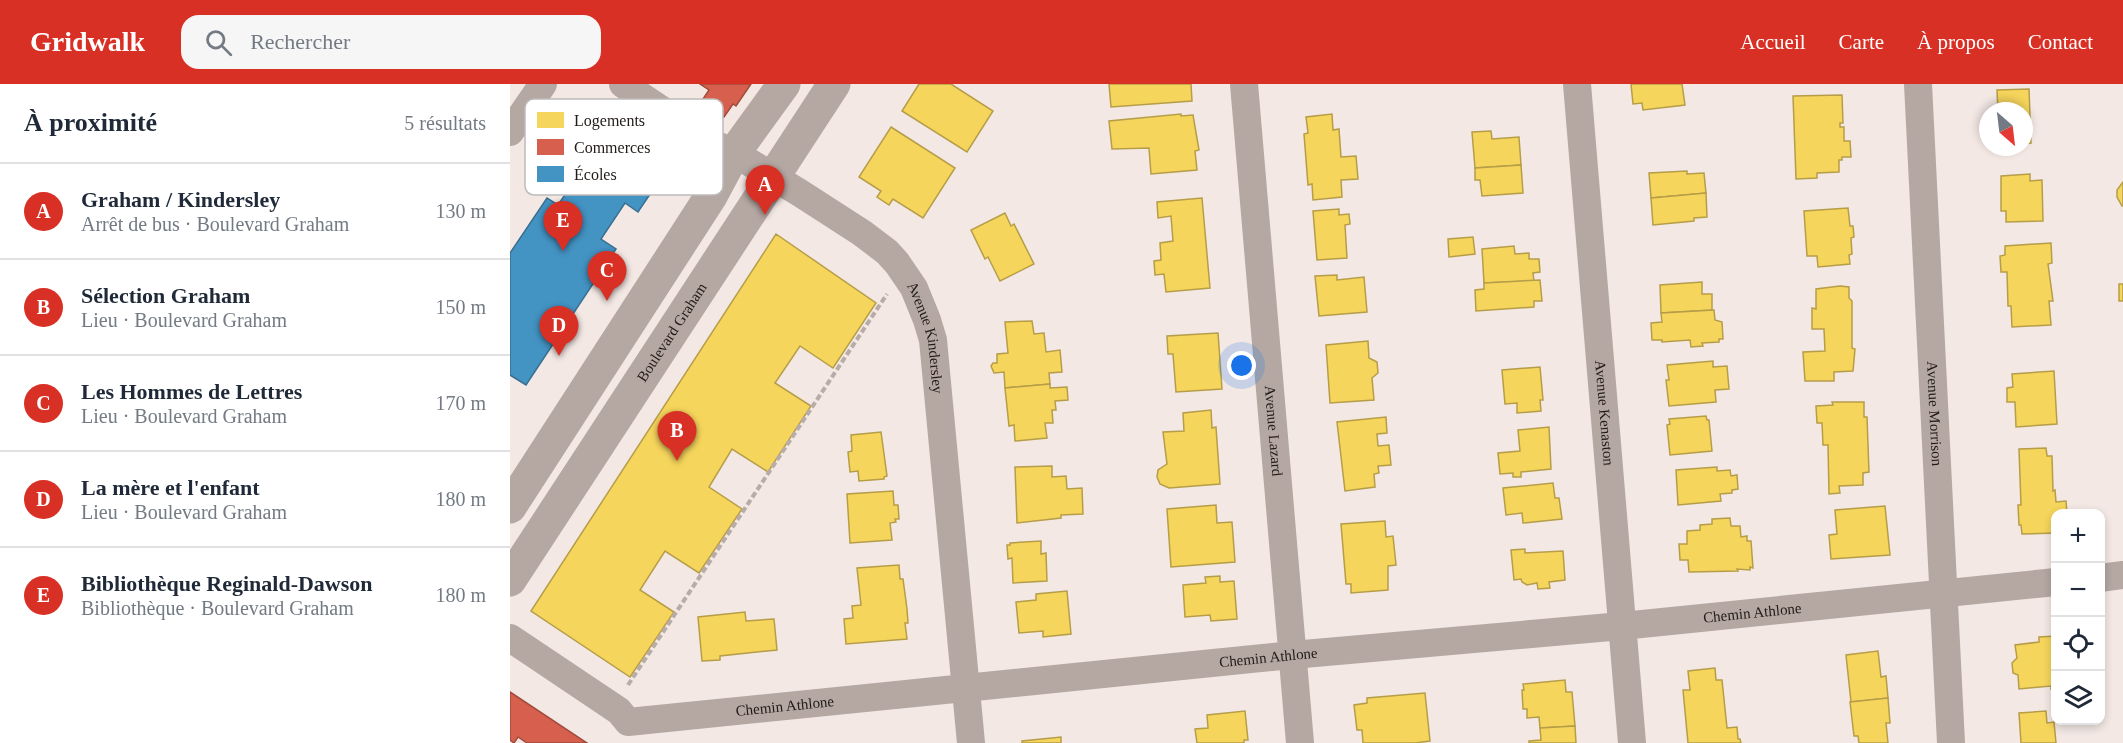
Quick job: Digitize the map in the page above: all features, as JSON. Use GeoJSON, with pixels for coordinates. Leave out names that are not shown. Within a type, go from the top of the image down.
{"type":"FeatureCollection","features":[{"type":"Feature","properties":{"kind":"street"},"geometry":{"type":"LineString","coordinates":[[533,99],[543,84]]}},
{"type":"Feature","properties":{"kind":"street","name":"Avenue Kindersley"},"geometry":{"type":"LineString","coordinates":[[623,84],[645,99]]}},
{"type":"Feature","properties":{"kind":"street"},"geometry":{"type":"LineString","coordinates":[[723,174],[734,153],[784,84]]}},
{"type":"Feature","properties":{"kind":"street","name":"Boulevard Graham"},"geometry":{"type":"LineString","coordinates":[[510,580],[834,84]]}},
{"type":"Feature","properties":{"kind":"street","name":"Avenue Lazard"},"geometry":{"type":"LineString","coordinates":[[1244,84],[1300,743]]}},
{"type":"Feature","properties":{"kind":"street","name":"Avenue Kenaston"},"geometry":{"type":"LineString","coordinates":[[1577,84],[1632,743]]}},
{"type":"Feature","properties":{"kind":"street","name":"Avenue Morrison"},"geometry":{"type":"LineString","coordinates":[[1918,84],[1950,743]]}},
{"type":"Feature","properties":{"kind":"street"},"geometry":{"type":"LineString","coordinates":[[510,132],[525,110]]}},
{"type":"Feature","properties":{"kind":"street","name":"Avenue Kindersley"},"geometry":{"type":"LineString","coordinates":[[723,148],[773,176],[862,233],[887,252],[906,276],[921,302],[933,340],[970,743]]}},
{"type":"Feature","properties":{"kind":"street"},"geometry":{"type":"LineString","coordinates":[[510,507],[712,195]]}},
{"type":"Feature","properties":{"kind":"street"},"geometry":{"type":"LineString","coordinates":[[2105,577],[2123,575]]}},
{"type":"Feature","properties":{"kind":"street","name":"Chemin Athlone"},"geometry":{"type":"LineString","coordinates":[[510,638],[619,711],[630,733],[965,688],[1292,655],[1622,626],[2051,582]]}},
{"type":"Feature","properties":{"kind":"path"},"geometry":{"type":"LineString","coordinates":[[626,688],[887,293]]}},
{"type":"Feature","properties":{"kind":"building: Logements"},"geometry":{"type":"Polygon","coordinates":[[[919,84],[951,84],[993,111],[967,152],[902,111],[919,84]]]}},
{"type":"Feature","properties":{"kind":"building: Logements"},"geometry":{"type":"Polygon","coordinates":[[[1109,84],[1191,84],[1192,101],[1111,107],[1109,84]]]}},
{"type":"Feature","properties":{"kind":"building: Logements"},"geometry":{"type":"Polygon","coordinates":[[[1631,84],[1682,84],[1685,105],[1643,110],[1642,103],[1633,104],[1631,84]]]}},
{"type":"Feature","properties":{"kind":"building: Logements"},"geometry":{"type":"Polygon","coordinates":[[[2029,89],[2029,102],[1998,102],[1997,90],[2029,89]]]}},
{"type":"Feature","properties":{"kind":"building: Logements"},"geometry":{"type":"Polygon","coordinates":[[[1842,95],[1843,123],[1840,123],[1840,127],[1844,127],[1844,141],[1850,141],[1851,157],[1842,157],[1842,160],[1839,160],[1839,172],[1817,173],[1817,178],[1796,179],[1793,96],[1842,95]]]}},
{"type":"Feature","properties":{"kind":"building: Logements"},"geometry":{"type":"Polygon","coordinates":[[[1181,114],[1181,116],[1193,115],[1199,150],[1195,151],[1197,170],[1151,174],[1149,148],[1112,149],[1109,121],[1181,114]]]}},
{"type":"Feature","properties":{"kind":"building: Logements"},"geometry":{"type":"Polygon","coordinates":[[[1332,114],[1333,130],[1339,129],[1341,157],[1356,156],[1358,179],[1341,180],[1342,197],[1313,200],[1312,184],[1308,185],[1304,134],[1308,133],[1306,117],[1332,114]]]}},
{"type":"Feature","properties":{"kind":"building: Logements"},"geometry":{"type":"Polygon","coordinates":[[[891,127],[955,168],[923,218],[893,199],[889,205],[877,197],[881,191],[859,177],[891,127]]]}},
{"type":"Feature","properties":{"kind":"building: Logements"},"geometry":{"type":"Polygon","coordinates":[[[1491,131],[1492,139],[1519,137],[1521,165],[1475,168],[1472,132],[1491,131]]]}},
{"type":"Feature","properties":{"kind":"building: Logements"},"geometry":{"type":"Polygon","coordinates":[[[1521,165],[1523,193],[1482,196],[1480,180],[1475,180],[1475,168],[1521,165]]]}},
{"type":"Feature","properties":{"kind":"building: Logements"},"geometry":{"type":"Polygon","coordinates":[[[1687,171],[1687,174],[1704,173],[1706,193],[1651,198],[1649,173],[1687,171]]]}},
{"type":"Feature","properties":{"kind":"building: Logements"},"geometry":{"type":"Polygon","coordinates":[[[2030,174],[2030,181],[2042,180],[2043,221],[2006,222],[2006,211],[2001,211],[2001,176],[2030,174]]]}},
{"type":"Feature","properties":{"kind":"building: Logements"},"geometry":{"type":"Polygon","coordinates":[[[2123,182],[2122,206],[2117,197],[2117,190],[2123,182]]]}},
{"type":"Feature","properties":{"kind":"building: Logements"},"geometry":{"type":"Polygon","coordinates":[[[1706,193],[1707,217],[1694,218],[1694,221],[1653,225],[1651,198],[1706,193]]]}},
{"type":"Feature","properties":{"kind":"building: Logements"},"geometry":{"type":"Polygon","coordinates":[[[1202,198],[1210,288],[1166,292],[1164,274],[1155,275],[1154,261],[1161,260],[1160,243],[1173,241],[1171,216],[1158,218],[1157,202],[1202,198]]]}},
{"type":"Feature","properties":{"kind":"building: Logements"},"geometry":{"type":"Polygon","coordinates":[[[1848,208],[1854,237],[1851,238],[1850,264],[1818,267],[1817,256],[1807,256],[1804,211],[1848,208]]]}},
{"type":"Feature","properties":{"kind":"building: Logements"},"geometry":{"type":"Polygon","coordinates":[[[1339,209],[1339,215],[1349,214],[1350,224],[1345,225],[1347,258],[1317,260],[1313,211],[1339,209]]]}},
{"type":"Feature","properties":{"kind":"building: Logements"},"geometry":{"type":"Polygon","coordinates":[[[1005,213],[1011,226],[1014,224],[1034,264],[1000,281],[988,257],[985,259],[971,230],[1005,213]]]}},
{"type":"Feature","properties":{"kind":"building: Logements"},"geometry":{"type":"Polygon","coordinates":[[[776,234],[876,303],[833,368],[800,346],[775,383],[811,406],[768,472],[732,449],[709,487],[742,509],[699,573],[665,551],[640,590],[674,612],[630,677],[531,611],[776,234]]]}},
{"type":"Feature","properties":{"kind":"building: Logements"},"geometry":{"type":"Polygon","coordinates":[[[1473,237],[1475,254],[1449,257],[1448,239],[1473,237]]]}},
{"type":"Feature","properties":{"kind":"building: Logements"},"geometry":{"type":"Polygon","coordinates":[[[2051,243],[2052,263],[2048,264],[2053,301],[2049,301],[2051,325],[2012,327],[2011,306],[2008,306],[2007,272],[2001,272],[2000,256],[2005,255],[2005,246],[2051,243]]]}},
{"type":"Feature","properties":{"kind":"building: Logements"},"geometry":{"type":"Polygon","coordinates":[[[1514,246],[1515,254],[1529,253],[1529,259],[1539,259],[1540,272],[1533,273],[1534,281],[1484,283],[1482,249],[1514,246]]]}},
{"type":"Feature","properties":{"kind":"building: Logements"},"geometry":{"type":"Polygon","coordinates":[[[1337,275],[1337,280],[1364,277],[1367,312],[1319,316],[1315,276],[1337,275]]]}},
{"type":"Feature","properties":{"kind":"building: Logements"},"geometry":{"type":"Polygon","coordinates":[[[1540,280],[1542,301],[1534,301],[1534,307],[1476,311],[1475,290],[1484,289],[1484,283],[1540,280]]]}},
{"type":"Feature","properties":{"kind":"building: Logements"},"geometry":{"type":"Polygon","coordinates":[[[1702,282],[1702,294],[1712,294],[1712,310],[1661,313],[1660,285],[1702,282]]]}},
{"type":"Feature","properties":{"kind":"building: Logements"},"geometry":{"type":"Polygon","coordinates":[[[2119,284],[2123,284],[2123,301],[2119,301],[2119,284]]]}},
{"type":"Feature","properties":{"kind":"building: Logements"},"geometry":{"type":"Polygon","coordinates":[[[1849,287],[1849,298],[1852,301],[1852,348],[1855,349],[1853,371],[1834,372],[1834,381],[1805,381],[1803,352],[1825,351],[1824,329],[1812,329],[1812,308],[1816,309],[1816,289],[1849,287]]]}},
{"type":"Feature","properties":{"kind":"building: Logements"},"geometry":{"type":"Polygon","coordinates":[[[1714,310],[1715,320],[1722,322],[1723,339],[1719,339],[1719,342],[1702,343],[1703,346],[1691,347],[1690,340],[1662,342],[1662,340],[1652,340],[1651,323],[1662,322],[1661,313],[1714,310]]]}},
{"type":"Feature","properties":{"kind":"building: Logements"},"geometry":{"type":"Polygon","coordinates":[[[1032,321],[1034,334],[1044,333],[1046,352],[1060,350],[1062,372],[1049,373],[1050,384],[1005,388],[1004,372],[994,373],[991,366],[997,363],[997,354],[1008,353],[1005,322],[1032,321]]]}},
{"type":"Feature","properties":{"kind":"building: Logements"},"geometry":{"type":"Polygon","coordinates":[[[1218,333],[1222,389],[1176,392],[1173,354],[1168,354],[1167,336],[1218,333]]]}},
{"type":"Feature","properties":{"kind":"building: Logements"},"geometry":{"type":"Polygon","coordinates":[[[1368,341],[1369,358],[1377,362],[1378,373],[1372,378],[1374,400],[1330,403],[1326,345],[1368,341]]]}},
{"type":"Feature","properties":{"kind":"building: Logements"},"geometry":{"type":"Polygon","coordinates":[[[1713,361],[1713,367],[1727,366],[1729,389],[1715,390],[1716,402],[1669,406],[1667,365],[1713,361]]]}},
{"type":"Feature","properties":{"kind":"building: Logements"},"geometry":{"type":"Polygon","coordinates":[[[1540,367],[1543,400],[1540,400],[1541,411],[1517,413],[1517,403],[1505,404],[1502,370],[1540,367]]]}},
{"type":"Feature","properties":{"kind":"building: Logements"},"geometry":{"type":"Polygon","coordinates":[[[2054,371],[2057,424],[2016,427],[2015,402],[2007,402],[2007,388],[2013,387],[2012,374],[2054,371]]]}},
{"type":"Feature","properties":{"kind":"building: Logements"},"geometry":{"type":"Polygon","coordinates":[[[1050,384],[1050,388],[1067,387],[1068,400],[1055,401],[1056,410],[1052,410],[1053,423],[1045,423],[1047,438],[1015,441],[1014,425],[1009,426],[1005,388],[1050,384]]]}},
{"type":"Feature","properties":{"kind":"building: Logements"},"geometry":{"type":"Polygon","coordinates":[[[1832,402],[1864,402],[1864,417],[1867,417],[1869,472],[1863,473],[1863,485],[1839,486],[1840,493],[1829,494],[1828,445],[1823,445],[1822,423],[1817,423],[1816,406],[1833,405],[1832,402]]]}},
{"type":"Feature","properties":{"kind":"building: Logements"},"geometry":{"type":"Polygon","coordinates":[[[1211,410],[1212,428],[1216,427],[1220,484],[1169,488],[1160,484],[1157,477],[1158,470],[1167,464],[1163,432],[1184,431],[1183,413],[1211,410]]]}},
{"type":"Feature","properties":{"kind":"building: Logements"},"geometry":{"type":"Polygon","coordinates":[[[1706,416],[1709,420],[1712,451],[1670,455],[1667,425],[1670,424],[1669,419],[1706,416]]]}},
{"type":"Feature","properties":{"kind":"building: Logements"},"geometry":{"type":"Polygon","coordinates":[[[1386,417],[1387,433],[1377,434],[1378,446],[1389,445],[1391,465],[1378,466],[1379,473],[1374,474],[1375,487],[1345,491],[1337,422],[1386,417]]]}},
{"type":"Feature","properties":{"kind":"building: Logements"},"geometry":{"type":"Polygon","coordinates":[[[1549,427],[1551,469],[1521,472],[1521,477],[1513,477],[1513,473],[1500,474],[1498,453],[1520,451],[1518,430],[1549,427]]]}},
{"type":"Feature","properties":{"kind":"building: Logements"},"geometry":{"type":"Polygon","coordinates":[[[881,432],[887,476],[884,479],[859,481],[858,471],[850,472],[848,452],[852,451],[851,435],[881,432]]]}},
{"type":"Feature","properties":{"kind":"building: Logements"},"geometry":{"type":"Polygon","coordinates":[[[2046,448],[2047,456],[2052,456],[2053,491],[2055,490],[2056,502],[2066,501],[2067,509],[2051,509],[2051,533],[2022,534],[2018,505],[2021,505],[2019,449],[2046,448]]]}},
{"type":"Feature","properties":{"kind":"building: Logements"},"geometry":{"type":"Polygon","coordinates":[[[1052,466],[1052,477],[1066,476],[1067,489],[1082,488],[1083,514],[1061,515],[1061,518],[1017,523],[1015,467],[1052,466]]]}},
{"type":"Feature","properties":{"kind":"building: Logements"},"geometry":{"type":"Polygon","coordinates":[[[1717,467],[1717,471],[1730,470],[1731,476],[1737,475],[1738,489],[1732,490],[1732,493],[1720,494],[1721,501],[1678,505],[1676,470],[1717,467]]]}},
{"type":"Feature","properties":{"kind":"building: Logements"},"geometry":{"type":"Polygon","coordinates":[[[1553,483],[1555,498],[1559,498],[1562,519],[1523,523],[1522,513],[1506,515],[1503,488],[1553,483]]]}},
{"type":"Feature","properties":{"kind":"building: Logements"},"geometry":{"type":"Polygon","coordinates":[[[893,491],[894,505],[898,505],[899,519],[890,523],[892,540],[850,543],[847,494],[893,491]]]}},
{"type":"Feature","properties":{"kind":"building: Logements"},"geometry":{"type":"Polygon","coordinates":[[[1216,505],[1217,523],[1232,522],[1235,562],[1171,567],[1167,509],[1216,505]]]}},
{"type":"Feature","properties":{"kind":"building: Logements"},"geometry":{"type":"Polygon","coordinates":[[[1885,506],[1890,555],[1831,559],[1829,535],[1837,534],[1835,510],[1885,506]]]}},
{"type":"Feature","properties":{"kind":"building: Logements"},"geometry":{"type":"Polygon","coordinates":[[[1730,518],[1731,526],[1740,526],[1741,537],[1747,536],[1747,541],[1751,541],[1753,568],[1750,567],[1750,570],[1737,569],[1738,571],[1689,572],[1688,560],[1680,560],[1679,544],[1687,544],[1687,531],[1700,530],[1700,525],[1712,524],[1712,519],[1730,518]]]}},
{"type":"Feature","properties":{"kind":"building: Logements"},"geometry":{"type":"Polygon","coordinates":[[[1385,521],[1386,537],[1393,536],[1396,565],[1388,566],[1388,590],[1351,593],[1351,584],[1346,584],[1341,524],[1385,521]]]}},
{"type":"Feature","properties":{"kind":"building: Logements"},"geometry":{"type":"Polygon","coordinates":[[[1041,541],[1041,554],[1046,553],[1047,581],[1013,583],[1012,558],[1008,559],[1007,545],[1041,541]]]}},
{"type":"Feature","properties":{"kind":"building: Logements"},"geometry":{"type":"Polygon","coordinates":[[[1525,549],[1525,553],[1563,551],[1565,580],[1549,582],[1550,588],[1538,589],[1537,583],[1527,585],[1521,579],[1514,580],[1511,550],[1525,549]]]}},
{"type":"Feature","properties":{"kind":"building: Logements"},"geometry":{"type":"Polygon","coordinates":[[[899,565],[907,609],[908,623],[905,623],[907,639],[846,644],[844,619],[853,618],[852,606],[861,605],[857,568],[899,565]]]}},
{"type":"Feature","properties":{"kind":"building: Logements"},"geometry":{"type":"Polygon","coordinates":[[[1220,576],[1220,582],[1234,581],[1237,619],[1211,621],[1210,615],[1185,617],[1183,585],[1206,583],[1205,577],[1220,576]]]}},
{"type":"Feature","properties":{"kind":"building: Logements"},"geometry":{"type":"Polygon","coordinates":[[[1067,591],[1071,634],[1043,637],[1043,631],[1019,633],[1016,602],[1036,600],[1036,594],[1067,591]]]}},
{"type":"Feature","properties":{"kind":"building: Logements"},"geometry":{"type":"Polygon","coordinates":[[[745,612],[746,621],[774,619],[777,650],[720,656],[720,660],[702,661],[698,617],[745,612]]]}},
{"type":"Feature","properties":{"kind":"building: Logements"},"geometry":{"type":"Polygon","coordinates":[[[2051,636],[2051,686],[2019,689],[2018,675],[2013,673],[2012,663],[2017,658],[2015,645],[2039,642],[2039,637],[2051,636]]]}},
{"type":"Feature","properties":{"kind":"building: Logements"},"geometry":{"type":"Polygon","coordinates":[[[1878,651],[1881,677],[1886,676],[1888,698],[1851,702],[1846,655],[1878,651]]]}},
{"type":"Feature","properties":{"kind":"building: Logements"},"geometry":{"type":"Polygon","coordinates":[[[1715,668],[1716,680],[1722,680],[1727,728],[1737,727],[1738,739],[1741,743],[1688,743],[1683,690],[1690,690],[1688,671],[1715,668]]]}},
{"type":"Feature","properties":{"kind":"building: Logements"},"geometry":{"type":"Polygon","coordinates":[[[1565,680],[1566,692],[1572,692],[1575,726],[1540,728],[1539,717],[1527,718],[1527,709],[1523,709],[1523,684],[1565,680]]]}},
{"type":"Feature","properties":{"kind":"building: Logements"},"geometry":{"type":"Polygon","coordinates":[[[1425,693],[1430,741],[1363,743],[1362,730],[1357,730],[1354,705],[1367,703],[1367,698],[1425,693]]]}},
{"type":"Feature","properties":{"kind":"building: Logements"},"geometry":{"type":"Polygon","coordinates":[[[1888,698],[1890,723],[1886,723],[1888,743],[1859,743],[1858,736],[1854,736],[1850,702],[1888,698]]]}},
{"type":"Feature","properties":{"kind":"building: Logements"},"geometry":{"type":"Polygon","coordinates":[[[1245,711],[1248,740],[1244,740],[1244,743],[1197,743],[1195,729],[1208,728],[1207,715],[1245,711]]]}},
{"type":"Feature","properties":{"kind":"building: Logements"},"geometry":{"type":"Polygon","coordinates":[[[2046,711],[2047,723],[2054,725],[2056,743],[2021,743],[2019,713],[2046,711]]]}},
{"type":"Feature","properties":{"kind":"building: Logements"},"geometry":{"type":"Polygon","coordinates":[[[1575,726],[1576,743],[1529,743],[1529,741],[1541,740],[1540,728],[1575,726]]]}},
{"type":"Feature","properties":{"kind":"building: Logements"},"geometry":{"type":"Polygon","coordinates":[[[1061,737],[1061,743],[1022,743],[1022,741],[1061,737]]]}},
{"type":"Feature","properties":{"kind":"building: Commerces"},"geometry":{"type":"Polygon","coordinates":[[[700,84],[751,84],[736,106],[733,104],[724,117],[723,99],[703,99],[709,90],[700,84]]]}},
{"type":"Feature","properties":{"kind":"building: Commerces"},"geometry":{"type":"Polygon","coordinates":[[[510,692],[587,743],[527,743],[518,737],[514,743],[510,740],[510,692]]]}},
{"type":"Feature","properties":{"kind":"building: Écoles"},"geometry":{"type":"Polygon","coordinates":[[[565,195],[650,195],[638,212],[625,203],[601,239],[616,249],[526,385],[510,375],[510,253],[547,198],[558,205],[565,195]]]}},
{"type":"Feature","properties":{"kind":"place","name":"Graham / Kindersley"},"geometry":{"type":"Point","coordinates":[765,215]}},
{"type":"Feature","properties":{"kind":"place","name":"Bibliothèque Reginald-Dawson"},"geometry":{"type":"Point","coordinates":[563,251]}},
{"type":"Feature","properties":{"kind":"place","name":"Les Hommes de Lettres"},"geometry":{"type":"Point","coordinates":[607,301]}},
{"type":"Feature","properties":{"kind":"place","name":"La mère et l'enfant"},"geometry":{"type":"Point","coordinates":[559,356]}},
{"type":"Feature","properties":{"kind":"place","name":"Sélection Graham"},"geometry":{"type":"Point","coordinates":[677,461]}}]}
